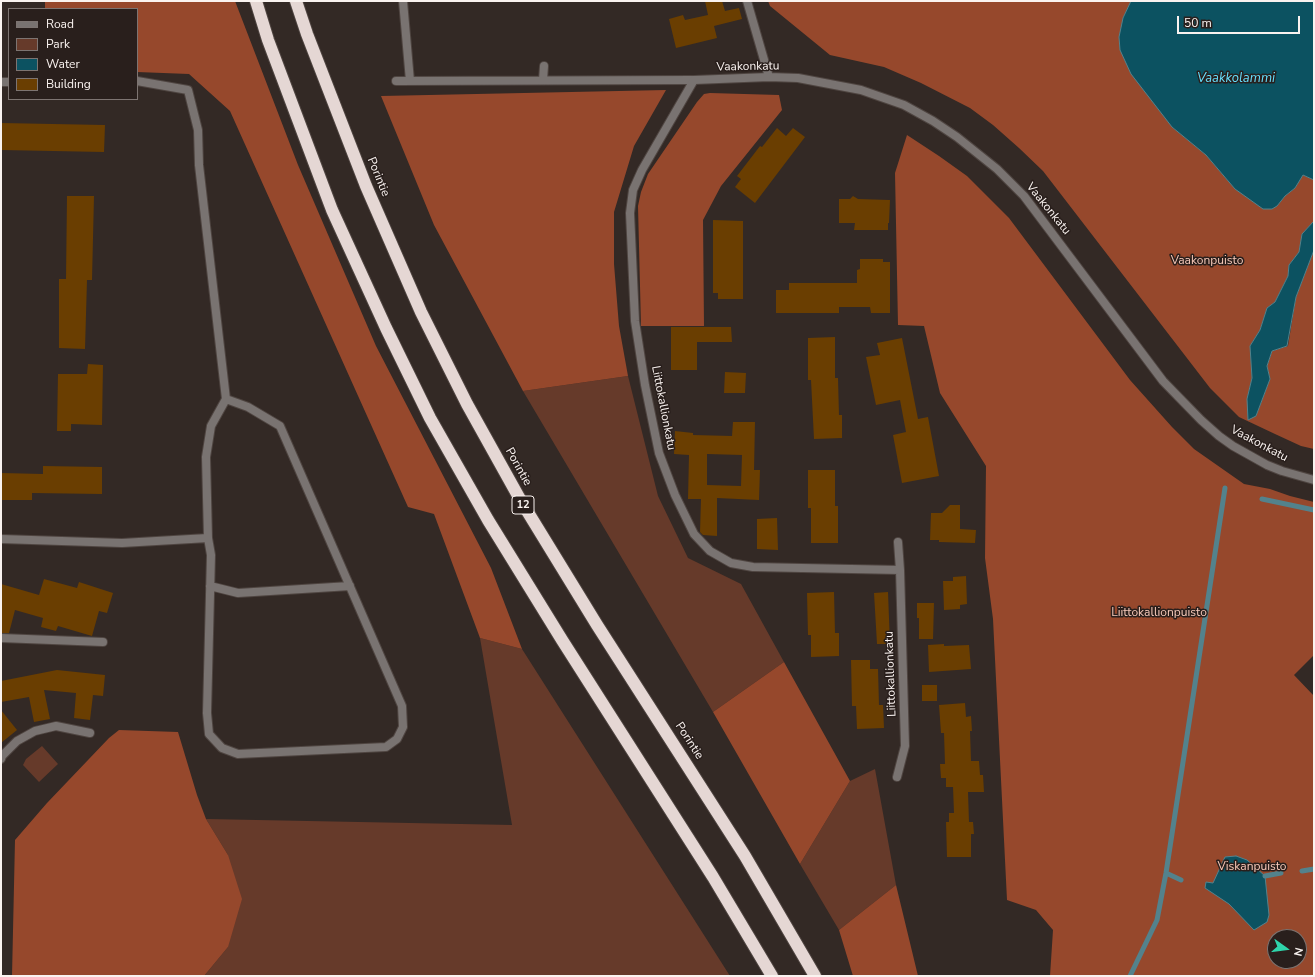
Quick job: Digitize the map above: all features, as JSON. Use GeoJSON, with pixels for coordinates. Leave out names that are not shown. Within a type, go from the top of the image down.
{"type":"FeatureCollection","features":[{"type":"Feature","properties":{"kind":"highway"},"geometry":{"type":"LineString","coordinates":[[256,1],[268,40],[332,210],[386,328],[430,418],[492,527],[713,877],[772,976]]}},
{"type":"Feature","properties":{"kind":"highway","name":"Porintie"},"geometry":{"type":"LineString","coordinates":[[296,1],[307,34],[366,186],[421,312],[467,404],[521,501],[597,625],[745,856],[815,976]]}},
{"type":"Feature","properties":{"kind":"street"},"geometry":{"type":"LineString","coordinates":[[403,1],[410,81]]}},
{"type":"Feature","properties":{"kind":"street"},"geometry":{"type":"LineString","coordinates":[[747,1],[769,77]]}},
{"type":"Feature","properties":{"kind":"street"},"geometry":{"type":"LineString","coordinates":[[543,80],[544,66]]}},
{"type":"Feature","properties":{"kind":"street","name":"Vaakonkatu"},"geometry":{"type":"LineString","coordinates":[[396,81],[694,80],[769,77],[798,78],[861,90],[904,106],[933,121],[957,137],[998,169],[1024,196],[1163,381],[1201,420],[1233,446],[1282,471],[1314,480]]}},
{"type":"Feature","properties":{"kind":"street","name":"Liittokallionkatu"},"geometry":{"type":"LineString","coordinates":[[694,80],[642,170],[633,190],[630,213],[634,306],[637,336],[659,453],[675,495],[694,534],[710,551],[731,563],[772,567],[900,570]]}},
{"type":"Feature","properties":{"kind":"street"},"geometry":{"type":"LineString","coordinates":[[138,81],[188,90],[198,130],[199,165],[226,399],[211,426],[206,457],[208,538],[211,555],[207,713],[210,734],[222,748],[238,754],[386,747],[397,739],[403,727],[402,706],[280,426],[248,407],[226,399]]}},
{"type":"Feature","properties":{"kind":"street"},"geometry":{"type":"LineString","coordinates":[[1,539],[122,543],[208,538]]}},
{"type":"Feature","properties":{"kind":"street","name":"Liittokallionkatu"},"geometry":{"type":"LineString","coordinates":[[897,777],[905,746],[898,542]]}},
{"type":"Feature","properties":{"kind":"street"},"geometry":{"type":"LineString","coordinates":[[210,586],[238,593],[350,586]]}},
{"type":"Feature","properties":{"kind":"street"},"geometry":{"type":"LineString","coordinates":[[1,638],[103,642]]}},
{"type":"Feature","properties":{"kind":"street"},"geometry":{"type":"LineString","coordinates":[[1,760],[2,756],[17,741],[35,731],[56,726],[90,733]]}},
{"type":"Feature","properties":{"kind":"green space"},"geometry":{"type":"Polygon","coordinates":[[[45,1],[235,1],[298,165],[376,346],[491,568],[522,649],[480,638],[434,514],[408,507],[230,111],[189,74],[138,72],[138,8],[45,8],[45,1]]]}},
{"type":"Feature","properties":{"kind":"green space","name":"Vaakonpuisto"},"geometry":{"type":"Polygon","coordinates":[[[768,1],[1131,1],[1123,18],[1172,127],[1206,155],[1235,189],[1277,206],[1285,196],[1295,188],[1303,175],[1314,180],[1314,221],[1302,234],[1299,252],[1289,265],[1288,276],[1275,302],[1267,308],[1260,330],[1250,346],[1252,378],[1247,399],[1256,416],[1270,379],[1267,366],[1272,351],[1288,346],[1296,297],[1314,250],[1314,449],[1301,446],[1239,417],[1210,388],[1043,171],[993,125],[970,108],[921,83],[884,67],[830,55],[770,6],[768,1]]]}},
{"type":"Feature","properties":{"kind":"green space"},"geometry":{"type":"Polygon","coordinates":[[[666,90],[634,146],[614,212],[614,264],[619,326],[628,376],[523,391],[434,225],[381,96],[666,90]]]}},
{"type":"Feature","properties":{"kind":"green space"},"geometry":{"type":"Polygon","coordinates":[[[704,94],[779,95],[782,110],[721,186],[703,220],[704,326],[641,326],[638,206],[641,192],[648,174],[697,102],[704,94]]]}},
{"type":"Feature","properties":{"kind":"green space"},"geometry":{"type":"Polygon","coordinates":[[[907,135],[967,176],[1009,218],[1130,380],[1194,449],[1244,484],[1270,489],[1314,502],[1314,655],[1294,675],[1314,696],[1314,976],[1050,976],[1053,930],[1036,910],[1007,900],[993,619],[985,558],[986,466],[940,393],[924,326],[898,325],[895,173],[907,135]]]}},
{"type":"Feature","properties":{"kind":"green space"},"geometry":{"type":"Polygon","coordinates":[[[628,376],[658,496],[688,558],[741,584],[784,662],[713,712],[523,391],[628,376]]]}},
{"type":"Feature","properties":{"kind":"green space"},"geometry":{"type":"Polygon","coordinates":[[[480,638],[522,649],[730,976],[204,976],[228,947],[228,855],[206,819],[512,825],[480,638]]]}},
{"type":"Feature","properties":{"kind":"green space"},"geometry":{"type":"Polygon","coordinates":[[[784,662],[850,781],[800,864],[713,712],[784,662]]]}},
{"type":"Feature","properties":{"kind":"green space"},"geometry":{"type":"Polygon","coordinates":[[[119,730],[178,732],[197,795],[206,819],[228,855],[242,899],[228,947],[204,976],[12,976],[15,840],[47,803],[109,738],[119,730]]]}},
{"type":"Feature","properties":{"kind":"green space"},"geometry":{"type":"Polygon","coordinates":[[[42,746],[58,764],[39,782],[23,765],[26,759],[42,746]]]}},
{"type":"Feature","properties":{"kind":"green space"},"geometry":{"type":"Polygon","coordinates":[[[875,769],[896,885],[839,930],[800,864],[850,781],[875,769]]]}},
{"type":"Feature","properties":{"kind":"green space"},"geometry":{"type":"Polygon","coordinates":[[[896,885],[918,976],[853,976],[839,930],[896,885]]]}},
{"type":"Feature","properties":{"kind":"water","name":"Vaakkolammi"},"geometry":{"type":"Polygon","coordinates":[[[1131,1],[1314,1],[1314,180],[1303,175],[1295,188],[1272,209],[1263,209],[1235,189],[1206,155],[1172,127],[1131,74],[1120,50],[1119,37],[1123,18],[1131,1]]]}},
{"type":"Feature","properties":{"kind":"water"},"geometry":{"type":"Polygon","coordinates":[[[1314,221],[1314,250],[1296,297],[1287,346],[1272,351],[1267,366],[1270,379],[1256,416],[1248,420],[1247,399],[1252,378],[1250,346],[1260,330],[1267,308],[1275,302],[1288,276],[1289,265],[1299,252],[1302,234],[1314,221]]]}},
{"type":"Feature","properties":{"kind":"water"},"geometry":{"type":"Polygon","coordinates":[[[1236,856],[1247,860],[1265,876],[1269,915],[1267,922],[1254,930],[1229,904],[1205,888],[1206,882],[1213,883],[1225,857],[1236,856]]]}},
{"type":"Feature","properties":{"kind":"building"},"geometry":{"type":"Polygon","coordinates":[[[705,1],[722,1],[725,11],[739,8],[742,19],[714,26],[717,38],[676,48],[669,19],[683,15],[685,20],[708,15],[705,1]]]}},
{"type":"Feature","properties":{"kind":"building"},"geometry":{"type":"Polygon","coordinates":[[[1,123],[105,125],[104,152],[1,150],[1,123]]]}},
{"type":"Feature","properties":{"kind":"building"},"geometry":{"type":"Polygon","coordinates":[[[777,128],[786,136],[793,128],[805,137],[755,203],[735,187],[741,179],[737,176],[760,146],[762,147],[777,128]]]}},
{"type":"Feature","properties":{"kind":"building"},"geometry":{"type":"Polygon","coordinates":[[[67,196],[94,196],[92,280],[87,280],[85,349],[59,348],[59,279],[66,279],[67,196]]]}},
{"type":"Feature","properties":{"kind":"building"},"geometry":{"type":"Polygon","coordinates":[[[853,196],[858,199],[890,200],[888,230],[854,230],[855,223],[839,223],[839,199],[850,199],[853,196]]]}},
{"type":"Feature","properties":{"kind":"building"},"geometry":{"type":"Polygon","coordinates":[[[713,220],[743,221],[743,299],[718,299],[718,293],[713,293],[713,220]]]}},
{"type":"Feature","properties":{"kind":"building"},"geometry":{"type":"Polygon","coordinates":[[[860,259],[883,259],[883,262],[890,262],[890,313],[871,313],[870,307],[839,307],[839,313],[776,313],[776,290],[789,290],[789,283],[857,283],[857,270],[860,269],[860,259]]]}},
{"type":"Feature","properties":{"kind":"building"},"geometry":{"type":"Polygon","coordinates":[[[671,327],[731,327],[732,342],[697,342],[697,370],[671,370],[671,327]]]}},
{"type":"Feature","properties":{"kind":"building"},"geometry":{"type":"Polygon","coordinates":[[[835,337],[835,378],[838,378],[839,415],[842,415],[842,438],[814,439],[811,380],[808,380],[808,338],[835,337]]]}},
{"type":"Feature","properties":{"kind":"building"},"geometry":{"type":"Polygon","coordinates":[[[902,338],[918,419],[928,417],[939,476],[902,483],[893,435],[906,432],[900,400],[876,405],[866,357],[880,355],[877,343],[902,338]]]}},
{"type":"Feature","properties":{"kind":"building"},"geometry":{"type":"Polygon","coordinates":[[[88,364],[103,365],[102,425],[71,424],[71,431],[57,431],[58,374],[87,374],[88,364]]]}},
{"type":"Feature","properties":{"kind":"building"},"geometry":{"type":"Polygon","coordinates":[[[725,372],[746,373],[745,393],[724,393],[725,372]]]}},
{"type":"Feature","properties":{"kind":"building"},"geometry":{"type":"Polygon","coordinates":[[[733,422],[755,422],[754,470],[760,470],[759,500],[717,498],[717,536],[703,535],[700,532],[701,499],[688,499],[689,455],[674,454],[675,431],[693,433],[693,435],[732,436],[733,422]],[[707,454],[707,485],[741,486],[742,455],[707,454]]]}},
{"type":"Feature","properties":{"kind":"building"},"geometry":{"type":"Polygon","coordinates":[[[43,466],[102,467],[102,494],[32,493],[32,500],[1,500],[1,473],[43,474],[43,466]]]}},
{"type":"Feature","properties":{"kind":"building"},"geometry":{"type":"Polygon","coordinates":[[[808,470],[835,470],[835,506],[838,506],[838,543],[811,543],[811,508],[808,508],[808,470]]]}},
{"type":"Feature","properties":{"kind":"building"},"geometry":{"type":"Polygon","coordinates":[[[950,505],[960,505],[960,529],[976,530],[975,543],[939,542],[939,540],[930,540],[931,513],[942,513],[950,505]]]}},
{"type":"Feature","properties":{"kind":"building"},"geometry":{"type":"Polygon","coordinates":[[[777,518],[778,550],[757,549],[757,519],[777,518]]]}},
{"type":"Feature","properties":{"kind":"building"},"geometry":{"type":"Polygon","coordinates":[[[966,576],[967,604],[960,605],[960,609],[944,610],[943,581],[953,581],[953,577],[966,576]]]}},
{"type":"Feature","properties":{"kind":"building"},"geometry":{"type":"Polygon","coordinates":[[[44,579],[77,588],[79,582],[113,593],[107,613],[99,611],[92,636],[58,626],[56,631],[41,627],[43,618],[15,610],[9,633],[1,633],[1,584],[39,595],[44,579]]]}},
{"type":"Feature","properties":{"kind":"building"},"geometry":{"type":"Polygon","coordinates":[[[834,592],[835,633],[839,633],[839,656],[811,657],[811,635],[808,635],[807,593],[834,592]]]}},
{"type":"Feature","properties":{"kind":"building"},"geometry":{"type":"Polygon","coordinates":[[[888,592],[890,644],[877,644],[874,593],[888,592]]]}},
{"type":"Feature","properties":{"kind":"building"},"geometry":{"type":"Polygon","coordinates":[[[917,603],[934,603],[933,639],[919,639],[917,603]]]}},
{"type":"Feature","properties":{"kind":"building"},"geometry":{"type":"Polygon","coordinates":[[[944,644],[944,646],[969,645],[971,669],[929,672],[928,645],[944,644]]]}},
{"type":"Feature","properties":{"kind":"building"},"geometry":{"type":"Polygon","coordinates":[[[851,660],[870,660],[870,669],[878,669],[879,705],[883,705],[884,728],[857,729],[856,706],[852,706],[851,660]]]}},
{"type":"Feature","properties":{"kind":"building"},"geometry":{"type":"Polygon","coordinates":[[[57,670],[105,675],[103,696],[93,695],[90,720],[74,718],[76,693],[44,690],[50,719],[34,722],[29,697],[1,702],[1,681],[57,670]]]}},
{"type":"Feature","properties":{"kind":"building"},"geometry":{"type":"Polygon","coordinates":[[[922,685],[937,685],[937,701],[922,701],[922,685]]]}},
{"type":"Feature","properties":{"kind":"building"},"geometry":{"type":"Polygon","coordinates":[[[965,703],[966,717],[971,716],[971,761],[979,761],[980,775],[983,775],[984,792],[968,792],[969,822],[973,822],[974,834],[971,834],[971,857],[947,857],[946,822],[949,822],[949,813],[954,813],[953,787],[946,787],[946,778],[941,778],[940,764],[945,764],[944,733],[941,733],[939,705],[965,703]]]}},
{"type":"Feature","properties":{"kind":"building"},"geometry":{"type":"Polygon","coordinates":[[[1,710],[17,730],[1,743],[1,710]]]}},
{"type":"Feature","properties":{"kind":"waterway"},"geometry":{"type":"LineString","coordinates":[[1130,976],[1157,920],[1166,873],[1225,488]]}},
{"type":"Feature","properties":{"kind":"waterway"},"geometry":{"type":"LineString","coordinates":[[1262,499],[1314,510]]}},
{"type":"Feature","properties":{"kind":"waterway"},"geometry":{"type":"LineString","coordinates":[[1302,871],[1314,869]]}},
{"type":"Feature","properties":{"kind":"waterway"},"geometry":{"type":"LineString","coordinates":[[1166,873],[1181,880]]}},
{"type":"Feature","properties":{"kind":"waterway"},"geometry":{"type":"LineString","coordinates":[[1265,876],[1281,873]]}},
{"type":"Feature","properties":{"kind":"park label","name":"Liittokallionpuisto"},"geometry":{"type":"Point","coordinates":[1159,613]}},
{"type":"Feature","properties":{"kind":"park label","name":"Viskanpuisto"},"geometry":{"type":"Point","coordinates":[1252,867]}}]}
